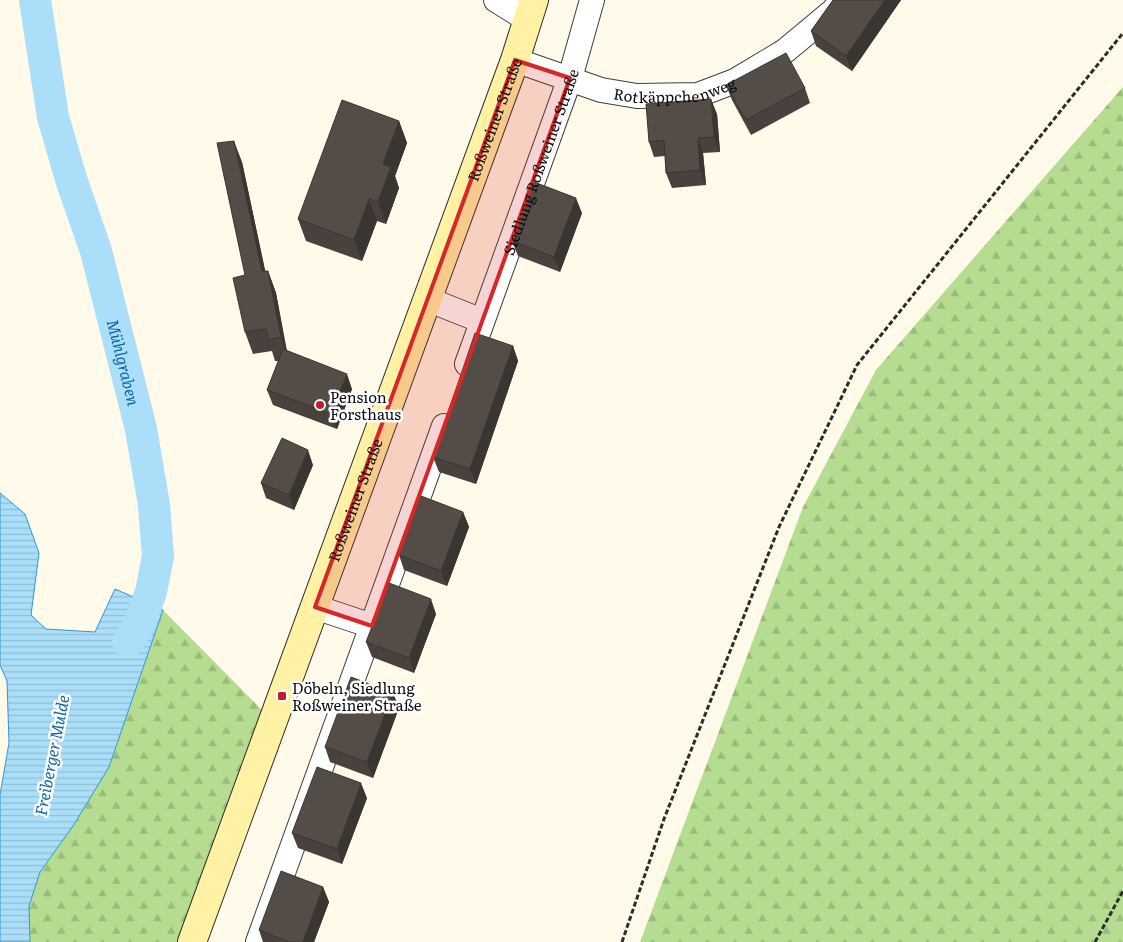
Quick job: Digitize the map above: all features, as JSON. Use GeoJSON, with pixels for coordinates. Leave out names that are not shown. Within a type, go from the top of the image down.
{"type":"FeatureCollection","features":[{"type":"Feature","properties":{"kind":"main road","name":"Roßweiner Straße"},"geometry":{"type":"LineString","coordinates":[[192,942],[515,60],[531,10]]}},
{"type":"Feature","properties":{"kind":"street"},"geometry":{"type":"LineString","coordinates":[[496,0],[531,10]]}},
{"type":"Feature","properties":{"kind":"street","name":"Siedlung Roßweiner Straße"},"geometry":{"type":"LineString","coordinates":[[258,942],[570,78],[592,0]]}},
{"type":"Feature","properties":{"kind":"street","name":"Rotkäppchenweg"},"geometry":{"type":"LineString","coordinates":[[515,60],[601,90],[637,96],[698,95],[735,81],[785,51],[833,11],[842,0]]}},
{"type":"Feature","properties":{"kind":"street"},"geometry":{"type":"LineString","coordinates":[[427,299],[482,321]]}},
{"type":"Feature","properties":{"kind":"street"},"geometry":{"type":"LineString","coordinates":[[315,607],[372,626]]}},
{"type":"Feature","properties":{"kind":"path"},"geometry":{"type":"LineString","coordinates":[[622,942],[664,818],[779,527],[857,365],[1123,33]]}},
{"type":"Feature","properties":{"kind":"path"},"geometry":{"type":"LineString","coordinates":[[1095,942],[1123,891]]}},
{"type":"Feature","properties":{"kind":"highlighted area"},"geometry":{"type":"Polygon","coordinates":[[[515,60],[570,78],[372,626],[315,607],[515,60]]]}},
{"type":"Feature","properties":{"kind":"green space"},"geometry":{"type":"Polygon","coordinates":[[[1123,87],[1123,942],[640,942],[803,507],[876,370],[1123,87]]]}},
{"type":"Feature","properties":{"kind":"green space"},"geometry":{"type":"Polygon","coordinates":[[[163,610],[263,711],[178,942],[30,942],[29,906],[40,872],[73,826],[109,767],[163,610]]]}},
{"type":"Feature","properties":{"kind":"water","name":"Freiberger Mulde"},"geometry":{"type":"Polygon","coordinates":[[[0,493],[25,514],[39,553],[31,615],[46,629],[95,632],[115,589],[163,610],[109,767],[73,826],[40,872],[29,906],[30,942],[0,942],[0,795],[9,743],[7,681],[0,665],[0,493]]]}},
{"type":"Feature","properties":{"kind":"building"},"geometry":{"type":"Polygon","coordinates":[[[833,0],[885,0],[846,56],[811,31],[833,0]]]}},
{"type":"Feature","properties":{"kind":"building"},"geometry":{"type":"Polygon","coordinates":[[[786,53],[805,88],[746,120],[726,85],[786,53]]]}},
{"type":"Feature","properties":{"kind":"building"},"geometry":{"type":"Polygon","coordinates":[[[711,99],[714,137],[698,138],[700,170],[666,173],[664,140],[649,142],[646,104],[711,99]]]}},
{"type":"Feature","properties":{"kind":"building"},"geometry":{"type":"Polygon","coordinates":[[[342,100],[399,121],[383,164],[391,167],[378,202],[369,199],[354,240],[298,219],[342,100]]]}},
{"type":"Feature","properties":{"kind":"building"},"geometry":{"type":"Polygon","coordinates":[[[234,141],[262,271],[268,271],[281,337],[268,340],[266,329],[245,332],[233,278],[245,275],[217,143],[234,141]]]}},
{"type":"Feature","properties":{"kind":"building"},"geometry":{"type":"Polygon","coordinates":[[[534,182],[576,198],[554,257],[512,241],[534,182]]]}},
{"type":"Feature","properties":{"kind":"building"},"geometry":{"type":"Polygon","coordinates":[[[475,333],[513,346],[470,469],[433,457],[475,333]]]}},
{"type":"Feature","properties":{"kind":"building"},"geometry":{"type":"Polygon","coordinates":[[[283,349],[347,374],[331,414],[267,390],[283,349]]]}},
{"type":"Feature","properties":{"kind":"building"},"geometry":{"type":"Polygon","coordinates":[[[282,438],[308,450],[289,495],[261,483],[282,438]]]}},
{"type":"Feature","properties":{"kind":"building"},"geometry":{"type":"Polygon","coordinates":[[[421,496],[463,512],[441,571],[399,555],[421,496]]]}},
{"type":"Feature","properties":{"kind":"building"},"geometry":{"type":"Polygon","coordinates":[[[389,583],[431,599],[409,658],[366,642],[389,583]]]}},
{"type":"Feature","properties":{"kind":"building"},"geometry":{"type":"Polygon","coordinates":[[[351,677],[393,693],[367,762],[325,747],[351,677]]]}},
{"type":"Feature","properties":{"kind":"building"},"geometry":{"type":"Polygon","coordinates":[[[317,767],[361,783],[337,849],[292,833],[317,767]]]}},
{"type":"Feature","properties":{"kind":"building"},"geometry":{"type":"Polygon","coordinates":[[[281,871],[323,887],[303,942],[289,942],[259,930],[281,871]]]}},
{"type":"Feature","properties":{"kind":"waterway","name":"Mühlgraben"},"geometry":{"type":"LineString","coordinates":[[35,0],[53,117],[71,179],[96,251],[141,429],[154,505],[158,556],[151,592],[140,622],[128,642]]}},
{"type":"Feature","properties":{"kind":"place","name":"Pension Forsthaus"},"geometry":{"type":"Point","coordinates":[320,405]}},
{"type":"Feature","properties":{"kind":"place","name":"Döbeln, Siedlung Roßweiner Straße"},"geometry":{"type":"Point","coordinates":[282,696]}}]}
